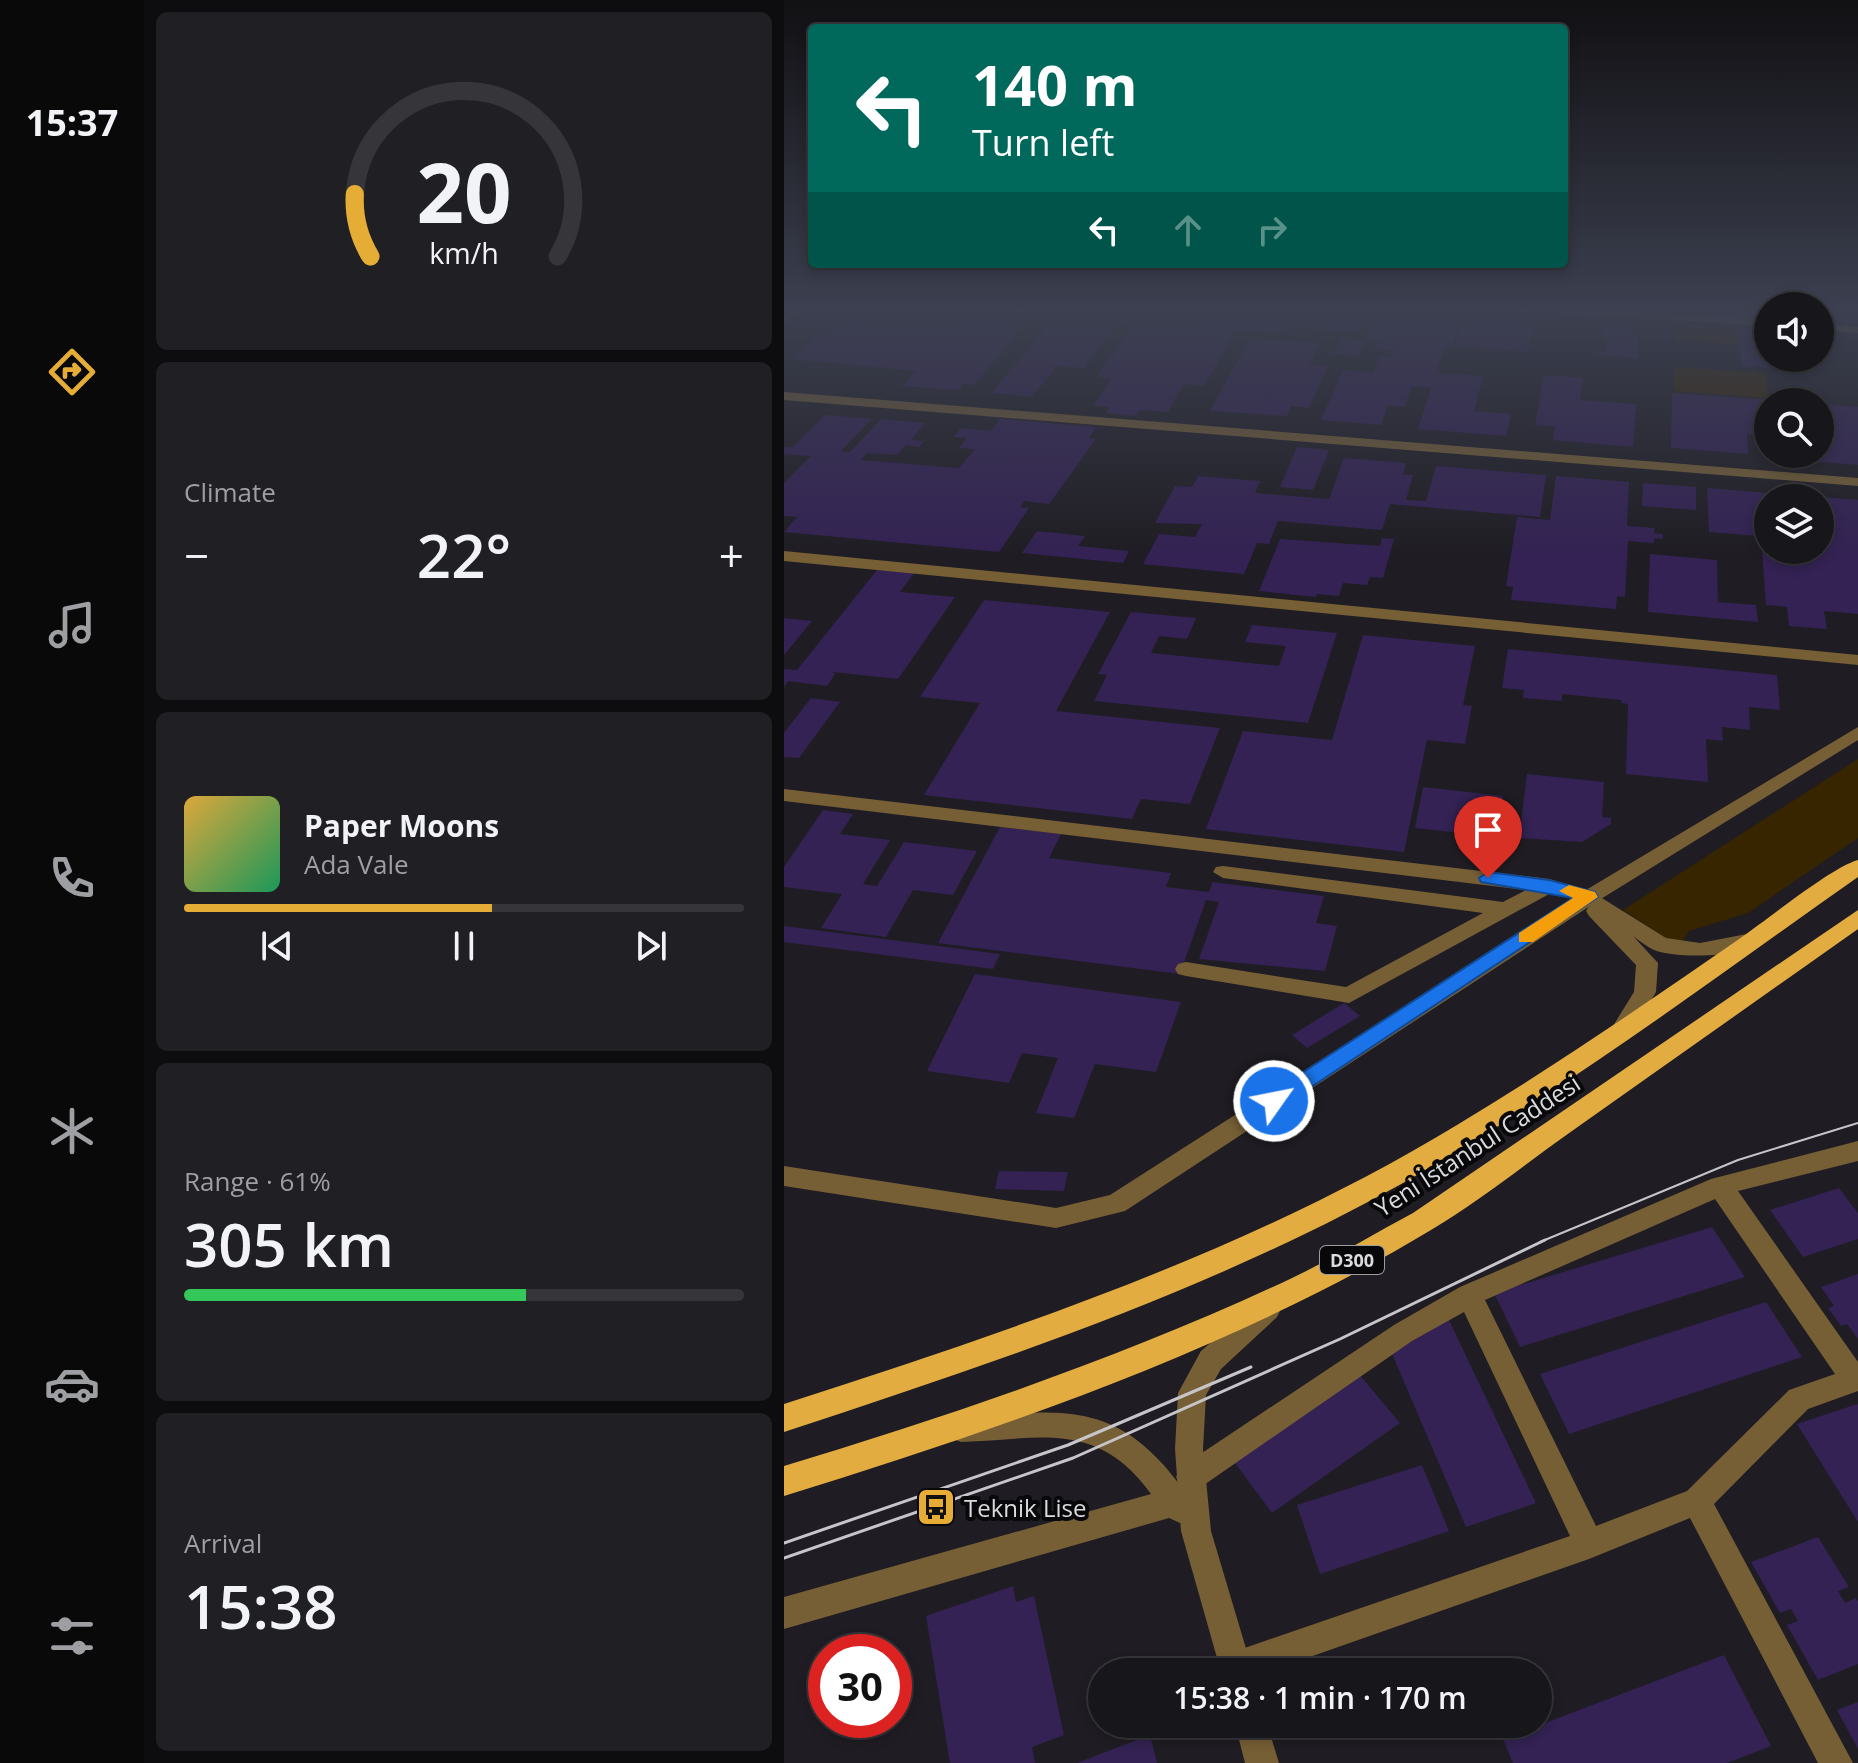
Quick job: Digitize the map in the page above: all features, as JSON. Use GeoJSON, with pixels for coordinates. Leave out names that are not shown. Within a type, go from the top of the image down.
{"type":"FeatureCollection","features":[{"type":"Feature","properties":{"kind":"highway","name":"Yeni İstanbul Caddesi"},"geometry":{"type":"LineString","coordinates":[[784,1418],[1071,1319],[1264,1238],[1404,1169],[1535,1091],[1858,867]]}},
{"type":"Feature","properties":{"kind":"highway","name":"Yeni İstanbul Caddesi"},"geometry":{"type":"LineString","coordinates":[[784,1481],[945,1429],[1088,1377],[1286,1294],[1423,1221],[1858,918]]}},
{"type":"Feature","properties":{"kind":"street"},"geometry":{"type":"LineString","coordinates":[[784,396],[1858,482]]}},
{"type":"Feature","properties":{"kind":"street"},"geometry":{"type":"LineString","coordinates":[[784,556],[1858,660]]}},
{"type":"Feature","properties":{"kind":"street"},"geometry":{"type":"LineString","coordinates":[[784,1176],[1056,1218],[1116,1204],[1589,897],[1858,732]]}},
{"type":"Feature","properties":{"kind":"street"},"geometry":{"type":"LineString","coordinates":[[784,795],[1549,886],[1589,897],[1661,945],[1700,950],[1752,940]]}},
{"type":"Feature","properties":{"kind":"street"},"geometry":{"type":"LineString","coordinates":[[1223,872],[1503,909]]}},
{"type":"Feature","properties":{"kind":"street"},"geometry":{"type":"LineString","coordinates":[[1186,969],[1349,995],[1549,886]]}},
{"type":"Feature","properties":{"kind":"street"},"geometry":{"type":"LineString","coordinates":[[1589,897],[1599,916],[1647,963],[1645,992],[1618,1035]]}},
{"type":"Feature","properties":{"kind":"street"},"geometry":{"type":"LineString","coordinates":[[784,1613],[1183,1489],[1403,1333],[1469,1295],[1720,1186],[1858,1151]]}},
{"type":"Feature","properties":{"kind":"street"},"geometry":{"type":"LineString","coordinates":[[1270,1658],[1589,1544],[1697,1501],[1799,1399],[1857,1380],[1720,1186]]}},
{"type":"Feature","properties":{"kind":"street"},"geometry":{"type":"LineString","coordinates":[[1233,1658],[1183,1489],[1192,1393],[1198,1379],[1229,1342],[1286,1294]]}},
{"type":"Feature","properties":{"kind":"street"},"geometry":{"type":"LineString","coordinates":[[1469,1295],[1589,1544]]}},
{"type":"Feature","properties":{"kind":"street"},"geometry":{"type":"LineString","coordinates":[[945,1429],[1058,1427],[1101,1433],[1132,1451],[1183,1489]]}},
{"type":"Feature","properties":{"kind":"street"},"geometry":{"type":"LineString","coordinates":[[1697,1501],[1836,1763]]}},
{"type":"Feature","properties":{"kind":"street"},"geometry":{"type":"LineString","coordinates":[[1255,1738],[1262,1763]]}},
{"type":"Feature","properties":{"kind":"shaded area"},"geometry":{"type":"Polygon","coordinates":[[[1678,391],[1754,391],[1754,397],[1678,391]]]}},
{"type":"Feature","properties":{"kind":"shaded area"},"geometry":{"type":"Polygon","coordinates":[[[1858,759],[1858,838],[1748,913],[1689,931],[1679,947],[1623,910],[1858,759]]]}},
{"type":"Feature","properties":{"kind":"building"},"geometry":{"type":"Polygon","coordinates":[[[993,391],[1036,391],[1032,397],[993,391]]]}},
{"type":"Feature","properties":{"kind":"building"},"geometry":{"type":"Polygon","coordinates":[[[1103,391],[1180,391],[1168,412],[1140,410],[1136,416],[1106,413],[1110,407],[1093,406],[1103,391]]]}},
{"type":"Feature","properties":{"kind":"building"},"geometry":{"type":"Polygon","coordinates":[[[1221,391],[1317,391],[1309,408],[1291,406],[1287,416],[1210,411],[1221,391]]]}},
{"type":"Feature","properties":{"kind":"building"},"geometry":{"type":"Polygon","coordinates":[[[1334,391],[1410,391],[1405,407],[1388,405],[1381,425],[1321,420],[1334,391]]]}},
{"type":"Feature","properties":{"kind":"building"},"geometry":{"type":"Polygon","coordinates":[[[1430,391],[1479,391],[1474,411],[1511,414],[1506,436],[1418,429],[1430,391]]]}},
{"type":"Feature","properties":{"kind":"building"},"geometry":{"type":"Polygon","coordinates":[[[1541,391],[1581,391],[1580,400],[1636,404],[1633,447],[1553,440],[1555,427],[1535,425],[1541,391]]]}},
{"type":"Feature","properties":{"kind":"building"},"geometry":{"type":"Polygon","coordinates":[[[1672,393],[1754,399],[1754,435],[1747,434],[1748,454],[1671,448],[1672,393]]]}},
{"type":"Feature","properties":{"kind":"building"},"geometry":{"type":"Polygon","coordinates":[[[1834,405],[1858,407],[1858,465],[1834,463],[1834,405]]]}},
{"type":"Feature","properties":{"kind":"building"},"geometry":{"type":"Polygon","coordinates":[[[825,415],[872,419],[841,451],[850,452],[881,419],[925,423],[911,440],[924,441],[919,447],[906,445],[897,455],[867,453],[861,460],[959,468],[975,449],[959,448],[967,438],[954,437],[961,428],[991,431],[1000,419],[1096,427],[1089,438],[1096,439],[1049,504],[1024,501],[1020,507],[1029,508],[999,552],[784,532],[797,517],[784,516],[784,483],[811,456],[784,454],[784,447],[793,447],[825,415]]]}},
{"type":"Feature","properties":{"kind":"building"},"geometry":{"type":"Polygon","coordinates":[[[1297,447],[1329,450],[1313,490],[1280,487],[1297,447]]]}},
{"type":"Feature","properties":{"kind":"building"},"geometry":{"type":"Polygon","coordinates":[[[1344,458],[1406,463],[1403,475],[1413,475],[1406,500],[1426,501],[1436,466],[1546,475],[1540,517],[1390,504],[1382,530],[1278,521],[1269,544],[1257,543],[1244,574],[1143,564],[1159,534],[1195,537],[1202,524],[1155,523],[1175,486],[1192,487],[1198,476],[1260,481],[1255,493],[1329,499],[1344,458]]]}},
{"type":"Feature","properties":{"kind":"building"},"geometry":{"type":"Polygon","coordinates":[[[1556,476],[1629,482],[1627,526],[1654,528],[1654,533],[1663,534],[1663,539],[1654,538],[1654,543],[1628,541],[1625,597],[1617,596],[1616,609],[1511,600],[1513,587],[1506,586],[1517,517],[1550,520],[1556,476]]]}},
{"type":"Feature","properties":{"kind":"building"},"geometry":{"type":"Polygon","coordinates":[[[1643,483],[1696,487],[1696,510],[1642,506],[1643,483]]]}},
{"type":"Feature","properties":{"kind":"building"},"geometry":{"type":"Polygon","coordinates":[[[1707,488],[1754,492],[1754,535],[1709,532],[1707,488]]]}},
{"type":"Feature","properties":{"kind":"building"},"geometry":{"type":"Polygon","coordinates":[[[1834,498],[1858,500],[1858,614],[1824,611],[1827,629],[1789,626],[1787,607],[1766,605],[1763,564],[1834,564],[1834,498]]]}},
{"type":"Feature","properties":{"kind":"building"},"geometry":{"type":"Polygon","coordinates":[[[1037,531],[1085,536],[1078,546],[1129,551],[1123,563],[1022,553],[1037,531]]]}},
{"type":"Feature","properties":{"kind":"building"},"geometry":{"type":"Polygon","coordinates":[[[1382,538],[1394,539],[1383,578],[1370,577],[1367,585],[1343,583],[1339,596],[1317,594],[1316,597],[1259,591],[1280,539],[1380,546],[1382,538]]]}},
{"type":"Feature","properties":{"kind":"building"},"geometry":{"type":"Polygon","coordinates":[[[1650,554],[1717,560],[1718,602],[1756,605],[1758,622],[1648,612],[1650,554]]]}},
{"type":"Feature","properties":{"kind":"building"},"geometry":{"type":"Polygon","coordinates":[[[877,570],[914,573],[900,592],[955,597],[898,679],[832,672],[835,674],[827,686],[788,681],[784,687],[784,669],[797,670],[877,570]]]}},
{"type":"Feature","properties":{"kind":"building"},"geometry":{"type":"Polygon","coordinates":[[[984,600],[1110,612],[1056,711],[1220,728],[1190,804],[1141,799],[1132,819],[924,795],[980,703],[920,697],[984,600]]]}},
{"type":"Feature","properties":{"kind":"building"},"geometry":{"type":"Polygon","coordinates":[[[1131,612],[1196,618],[1187,639],[1159,636],[1151,653],[1279,666],[1286,646],[1245,642],[1252,625],[1337,633],[1308,723],[1094,701],[1107,675],[1098,674],[1131,612]]]}},
{"type":"Feature","properties":{"kind":"building"},"geometry":{"type":"Polygon","coordinates":[[[784,618],[812,621],[784,655],[784,618]]]}},
{"type":"Feature","properties":{"kind":"building"},"geometry":{"type":"Polygon","coordinates":[[[1363,635],[1475,646],[1463,705],[1472,706],[1465,744],[1427,740],[1404,852],[1206,829],[1243,731],[1332,740],[1363,635]]]}},
{"type":"Feature","properties":{"kind":"building"},"geometry":{"type":"Polygon","coordinates":[[[1508,649],[1777,675],[1780,710],[1749,707],[1750,730],[1722,727],[1723,741],[1706,739],[1708,782],[1626,774],[1628,704],[1621,703],[1621,700],[1562,694],[1562,701],[1523,698],[1524,690],[1502,688],[1508,649]]]}},
{"type":"Feature","properties":{"kind":"building"},"geometry":{"type":"Polygon","coordinates":[[[811,698],[840,702],[799,758],[784,757],[784,733],[811,698]]]}},
{"type":"Feature","properties":{"kind":"building"},"geometry":{"type":"Polygon","coordinates":[[[1527,774],[1604,782],[1602,817],[1611,818],[1611,824],[1582,842],[1519,838],[1527,774]]]}},
{"type":"Feature","properties":{"kind":"building"},"geometry":{"type":"Polygon","coordinates":[[[1423,787],[1503,796],[1497,837],[1415,828],[1423,787]]]}},
{"type":"Feature","properties":{"kind":"building"},"geometry":{"type":"Polygon","coordinates":[[[823,810],[853,814],[840,834],[890,840],[863,884],[877,886],[904,842],[977,851],[953,895],[913,890],[886,937],[821,928],[842,894],[784,887],[784,867],[823,810]]]}},
{"type":"Feature","properties":{"kind":"building"},"geometry":{"type":"Polygon","coordinates":[[[1000,827],[1061,834],[1049,858],[1171,873],[1166,887],[1209,892],[1212,882],[1324,896],[1316,923],[1337,926],[1325,971],[1199,959],[1219,902],[1206,900],[1180,974],[938,943],[1000,827]]]}},
{"type":"Feature","properties":{"kind":"building"},"geometry":{"type":"Polygon","coordinates":[[[784,926],[1000,954],[993,969],[784,942],[784,926]]]}},
{"type":"Feature","properties":{"kind":"building"},"geometry":{"type":"Polygon","coordinates":[[[975,974],[1181,1002],[1156,1072],[1095,1064],[1074,1118],[1036,1113],[1058,1058],[1022,1053],[1009,1083],[927,1071],[975,974]]]}},
{"type":"Feature","properties":{"kind":"building"},"geometry":{"type":"Polygon","coordinates":[[[1344,1003],[1360,1016],[1307,1048],[1292,1035],[1344,1003]]]}},
{"type":"Feature","properties":{"kind":"building"},"geometry":{"type":"Polygon","coordinates":[[[999,1171],[1068,1172],[1064,1191],[995,1189],[999,1171]]]}},
{"type":"Feature","properties":{"kind":"building"},"geometry":{"type":"Polygon","coordinates":[[[1839,1188],[1858,1213],[1858,1239],[1803,1257],[1770,1210],[1839,1188]]]}},
{"type":"Feature","properties":{"kind":"building"},"geometry":{"type":"Polygon","coordinates":[[[1712,1227],[1745,1277],[1520,1347],[1494,1293],[1712,1227]]]}},
{"type":"Feature","properties":{"kind":"building"},"geometry":{"type":"Polygon","coordinates":[[[1858,1274],[1858,1339],[1847,1324],[1841,1326],[1828,1308],[1834,1306],[1821,1287],[1858,1274]]]}},
{"type":"Feature","properties":{"kind":"building"},"geometry":{"type":"Polygon","coordinates":[[[1766,1302],[1802,1357],[1569,1434],[1540,1374],[1766,1302]]]}},
{"type":"Feature","properties":{"kind":"building"},"geometry":{"type":"Polygon","coordinates":[[[1448,1318],[1536,1503],[1466,1527],[1390,1349],[1448,1318]]]}},
{"type":"Feature","properties":{"kind":"building"},"geometry":{"type":"Polygon","coordinates":[[[1358,1373],[1400,1423],[1272,1513],[1232,1459],[1358,1373]]]}},
{"type":"Feature","properties":{"kind":"building"},"geometry":{"type":"Polygon","coordinates":[[[1858,1405],[1858,1522],[1797,1424],[1858,1405]]]}},
{"type":"Feature","properties":{"kind":"building"},"geometry":{"type":"Polygon","coordinates":[[[1422,1465],[1449,1531],[1320,1574],[1297,1505],[1422,1465]]]}},
{"type":"Feature","properties":{"kind":"building"},"geometry":{"type":"Polygon","coordinates":[[[1818,1537],[1849,1587],[1838,1591],[1845,1603],[1856,1598],[1858,1602],[1858,1664],[1818,1680],[1787,1625],[1798,1621],[1791,1609],[1780,1613],[1751,1562],[1818,1537]]]}},
{"type":"Feature","properties":{"kind":"building"},"geometry":{"type":"Polygon","coordinates":[[[1013,1586],[1016,1602],[1034,1596],[1064,1735],[1032,1747],[1035,1763],[950,1763],[926,1616],[1013,1586]]]}},
{"type":"Feature","properties":{"kind":"building"},"geometry":{"type":"Polygon","coordinates":[[[1724,1655],[1771,1746],[1727,1763],[1513,1763],[1503,1739],[1552,1738],[1552,1720],[1724,1655]]]}},
{"type":"Feature","properties":{"kind":"building"},"geometry":{"type":"Polygon","coordinates":[[[1858,1702],[1858,1749],[1837,1710],[1858,1702]]]}},
{"type":"Feature","properties":{"kind":"building"},"geometry":{"type":"Polygon","coordinates":[[[1142,1738],[1151,1738],[1157,1763],[1077,1763],[1142,1738]]]}},
{"type":"Feature","properties":{"kind":"tram line"},"geometry":{"type":"LineString","coordinates":[[1540,1242],[1738,1160],[1858,1123]]}},
{"type":"Feature","properties":{"kind":"tram line"},"geometry":{"type":"LineString","coordinates":[[784,1558],[1073,1458],[1340,1339],[1545,1240]]}},
{"type":"Feature","properties":{"kind":"tram line"},"geometry":{"type":"LineString","coordinates":[[784,1543],[1068,1445],[1251,1367]]}},
{"type":"Feature","properties":{"kind":"slow traffic"},"geometry":{"type":"LineString","coordinates":[[1526,937],[1589,897],[1569,891]]}},
{"type":"Feature","properties":{"kind":"place","name":"Teknik Lise"},"geometry":{"type":"Point","coordinates":[936,1507]}},
{"type":"Feature","properties":{"kind":"route"},"geometry":{"type":"LineString","coordinates":[[1274,1101],[1589,897],[1549,886],[1488,878]]}}]}
